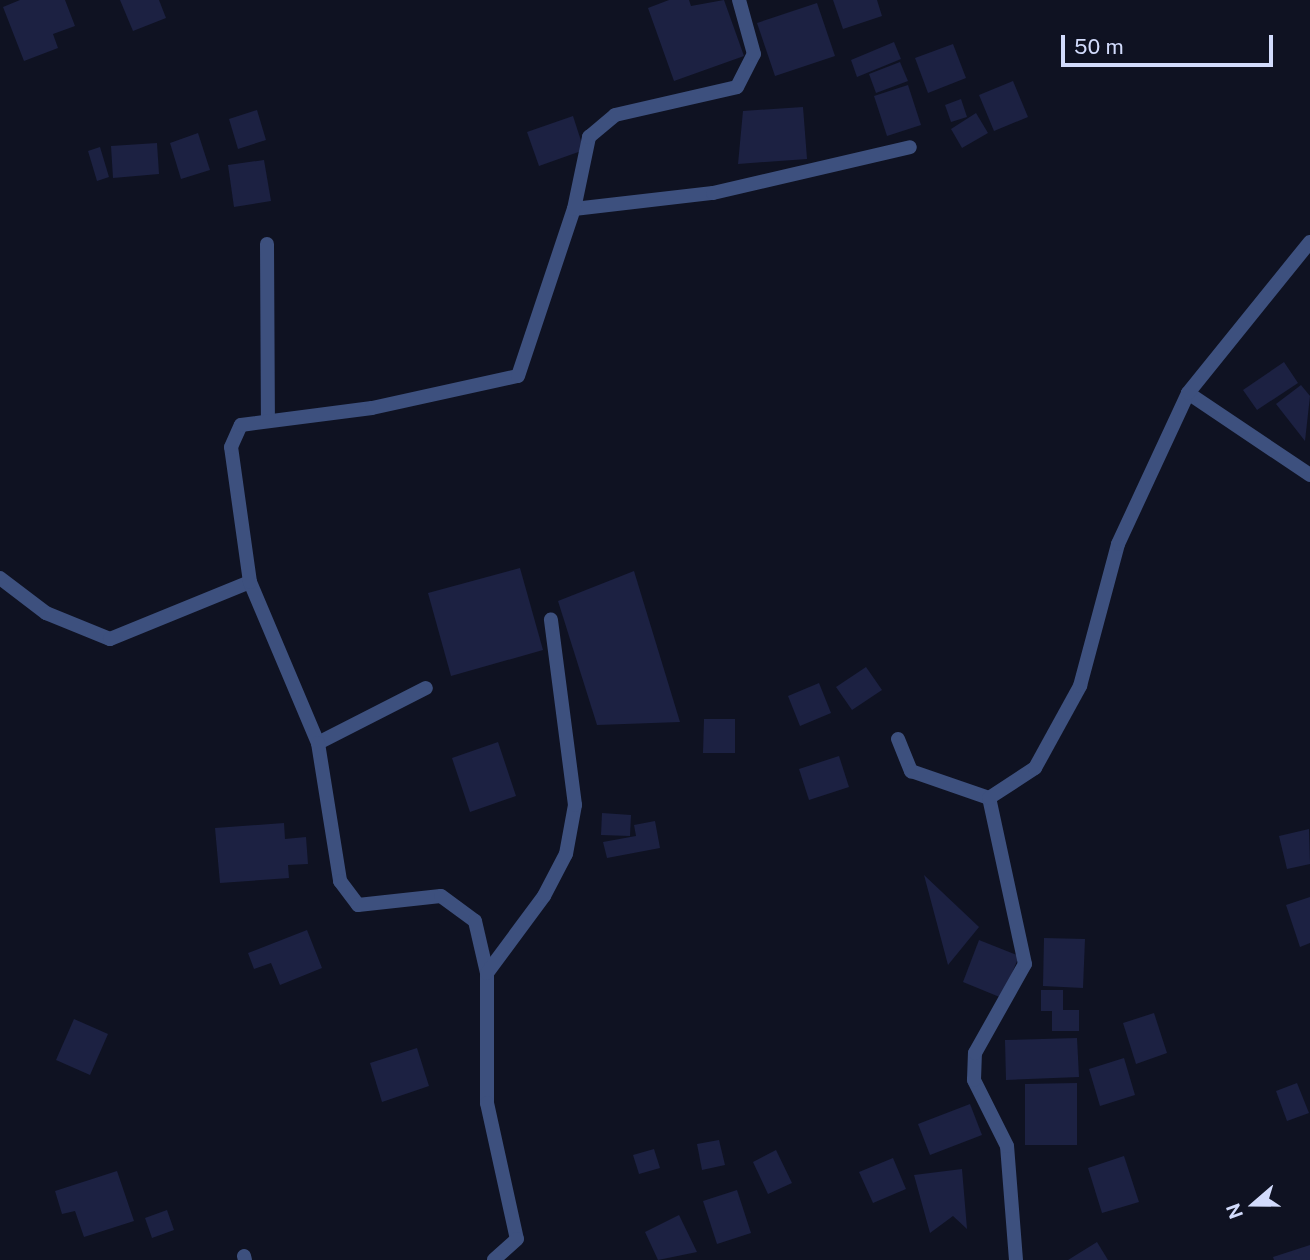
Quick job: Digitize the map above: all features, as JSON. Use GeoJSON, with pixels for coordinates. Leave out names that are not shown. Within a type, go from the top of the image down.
{"type":"FeatureCollection","features":[{"type":"Feature","properties":{"kind":"street"},"geometry":{"type":"LineString","coordinates":[[494,1260],[517,1239],[487,1103],[487,973],[475,921],[442,896],[358,905],[340,881],[318,743],[250,582],[231,447],[241,425],[372,408],[518,376],[574,209],[589,136],[615,115],[737,87],[754,54],[739,0]]}},
{"type":"Feature","properties":{"kind":"street"},"geometry":{"type":"LineString","coordinates":[[574,209],[713,193],[910,147]]}},
{"type":"Feature","properties":{"kind":"street"},"geometry":{"type":"LineString","coordinates":[[989,798],[1035,768],[1080,686],[1118,544],[1188,393],[1310,243]]}},
{"type":"Feature","properties":{"kind":"street"},"geometry":{"type":"LineString","coordinates":[[267,244],[268,421]]}},
{"type":"Feature","properties":{"kind":"street"},"geometry":{"type":"LineString","coordinates":[[1188,393],[1310,475]]}},
{"type":"Feature","properties":{"kind":"street"},"geometry":{"type":"LineString","coordinates":[[0,578],[46,613],[110,639],[250,582]]}},
{"type":"Feature","properties":{"kind":"street"},"geometry":{"type":"LineString","coordinates":[[487,973],[544,896],[566,854],[575,804],[551,620]]}},
{"type":"Feature","properties":{"kind":"street"},"geometry":{"type":"LineString","coordinates":[[318,743],[426,688]]}},
{"type":"Feature","properties":{"kind":"street"},"geometry":{"type":"LineString","coordinates":[[898,739],[911,771],[989,798]]}},
{"type":"Feature","properties":{"kind":"street"},"geometry":{"type":"LineString","coordinates":[[989,798],[1025,964],[975,1053],[974,1080],[1007,1146],[1016,1260]]}},
{"type":"Feature","properties":{"kind":"building"},"geometry":{"type":"Polygon","coordinates":[[[20,0],[65,0],[75,26],[53,34],[58,48],[24,61],[3,7],[20,0]]]}},
{"type":"Feature","properties":{"kind":"building"},"geometry":{"type":"Polygon","coordinates":[[[120,0],[159,0],[166,18],[133,31],[120,0]]]}},
{"type":"Feature","properties":{"kind":"building"},"geometry":{"type":"Polygon","coordinates":[[[669,0],[689,0],[691,6],[724,0],[744,56],[674,81],[648,8],[669,0]]]}},
{"type":"Feature","properties":{"kind":"building"},"geometry":{"type":"Polygon","coordinates":[[[833,0],[877,0],[882,16],[843,29],[833,0]]]}},
{"type":"Feature","properties":{"kind":"building"},"geometry":{"type":"Polygon","coordinates":[[[817,3],[835,56],[775,76],[757,23],[817,3]]]}},
{"type":"Feature","properties":{"kind":"building"},"geometry":{"type":"Polygon","coordinates":[[[894,42],[901,59],[857,77],[851,60],[894,42]]]}},
{"type":"Feature","properties":{"kind":"building"},"geometry":{"type":"Polygon","coordinates":[[[953,44],[966,78],[928,93],[915,58],[953,44]]]}},
{"type":"Feature","properties":{"kind":"building"},"geometry":{"type":"Polygon","coordinates":[[[900,62],[908,81],[876,93],[869,74],[900,62]]]}},
{"type":"Feature","properties":{"kind":"building"},"geometry":{"type":"Polygon","coordinates":[[[1013,81],[1028,117],[994,131],[979,95],[1013,81]]]}},
{"type":"Feature","properties":{"kind":"building"},"geometry":{"type":"Polygon","coordinates":[[[908,85],[921,125],[887,136],[874,96],[908,85]]]}},
{"type":"Feature","properties":{"kind":"building"},"geometry":{"type":"Polygon","coordinates":[[[961,99],[967,117],[951,122],[945,105],[961,99]]]}},
{"type":"Feature","properties":{"kind":"building"},"geometry":{"type":"Polygon","coordinates":[[[803,107],[807,159],[738,164],[743,111],[803,107]]]}},
{"type":"Feature","properties":{"kind":"building"},"geometry":{"type":"Polygon","coordinates":[[[257,110],[266,140],[238,149],[229,119],[257,110]]]}},
{"type":"Feature","properties":{"kind":"building"},"geometry":{"type":"Polygon","coordinates":[[[976,113],[988,133],[962,148],[951,129],[976,113]]]}},
{"type":"Feature","properties":{"kind":"building"},"geometry":{"type":"Polygon","coordinates":[[[573,116],[584,150],[539,166],[527,132],[573,116]]]}},
{"type":"Feature","properties":{"kind":"building"},"geometry":{"type":"Polygon","coordinates":[[[198,133],[210,170],[181,179],[170,143],[198,133]]]}},
{"type":"Feature","properties":{"kind":"building"},"geometry":{"type":"Polygon","coordinates":[[[157,143],[159,174],[113,178],[111,146],[157,143]]]}},
{"type":"Feature","properties":{"kind":"building"},"geometry":{"type":"Polygon","coordinates":[[[100,147],[109,177],[97,181],[88,151],[100,147]]]}},
{"type":"Feature","properties":{"kind":"building"},"geometry":{"type":"Polygon","coordinates":[[[264,160],[271,201],[234,207],[228,165],[264,160]]]}},
{"type":"Feature","properties":{"kind":"building"},"geometry":{"type":"Polygon","coordinates":[[[1284,362],[1298,383],[1257,410],[1243,390],[1284,362]]]}},
{"type":"Feature","properties":{"kind":"building"},"geometry":{"type":"Polygon","coordinates":[[[1301,385],[1310,396],[1305,441],[1276,404],[1301,385]]]}},
{"type":"Feature","properties":{"kind":"building"},"geometry":{"type":"Polygon","coordinates":[[[520,568],[543,650],[451,676],[428,593],[520,568]]]}},
{"type":"Feature","properties":{"kind":"building"},"geometry":{"type":"Polygon","coordinates":[[[634,571],[680,722],[597,725],[558,601],[634,571]]]}},
{"type":"Feature","properties":{"kind":"building"},"geometry":{"type":"Polygon","coordinates":[[[866,667],[882,690],[852,710],[836,687],[866,667]]]}},
{"type":"Feature","properties":{"kind":"building"},"geometry":{"type":"Polygon","coordinates":[[[819,683],[831,713],[800,726],[788,696],[819,683]]]}},
{"type":"Feature","properties":{"kind":"building"},"geometry":{"type":"Polygon","coordinates":[[[704,719],[735,719],[735,753],[703,753],[704,719]]]}},
{"type":"Feature","properties":{"kind":"building"},"geometry":{"type":"Polygon","coordinates":[[[498,742],[516,796],[470,812],[452,758],[498,742]]]}},
{"type":"Feature","properties":{"kind":"building"},"geometry":{"type":"Polygon","coordinates":[[[839,756],[849,787],[809,800],[799,769],[839,756]]]}},
{"type":"Feature","properties":{"kind":"building"},"geometry":{"type":"Polygon","coordinates":[[[602,813],[631,815],[630,836],[601,835],[602,813]]]}},
{"type":"Feature","properties":{"kind":"building"},"geometry":{"type":"Polygon","coordinates":[[[655,821],[660,848],[607,858],[603,842],[636,836],[634,825],[655,821]]]}},
{"type":"Feature","properties":{"kind":"building"},"geometry":{"type":"Polygon","coordinates":[[[284,823],[285,839],[306,837],[308,864],[288,865],[289,878],[220,883],[215,828],[284,823]]]}},
{"type":"Feature","properties":{"kind":"building"},"geometry":{"type":"Polygon","coordinates":[[[1309,829],[1310,864],[1287,869],[1279,836],[1309,829]]]}},
{"type":"Feature","properties":{"kind":"building"},"geometry":{"type":"Polygon","coordinates":[[[924,875],[979,927],[948,965],[924,875]]]}},
{"type":"Feature","properties":{"kind":"building"},"geometry":{"type":"Polygon","coordinates":[[[1310,897],[1310,943],[1300,947],[1286,905],[1310,897]]]}},
{"type":"Feature","properties":{"kind":"building"},"geometry":{"type":"Polygon","coordinates":[[[307,930],[322,968],[280,985],[271,963],[254,969],[248,953],[307,930]]]}},
{"type":"Feature","properties":{"kind":"building"},"geometry":{"type":"Polygon","coordinates":[[[1044,938],[1085,939],[1083,988],[1043,986],[1044,938]]]}},
{"type":"Feature","properties":{"kind":"building"},"geometry":{"type":"Polygon","coordinates":[[[979,940],[1019,956],[1002,998],[963,982],[979,940]]]}},
{"type":"Feature","properties":{"kind":"building"},"geometry":{"type":"Polygon","coordinates":[[[1041,990],[1063,990],[1063,1010],[1079,1010],[1079,1031],[1052,1031],[1052,1011],[1041,1011],[1041,990]]]}},
{"type":"Feature","properties":{"kind":"building"},"geometry":{"type":"Polygon","coordinates":[[[1154,1013],[1167,1053],[1136,1064],[1123,1023],[1154,1013]]]}},
{"type":"Feature","properties":{"kind":"building"},"geometry":{"type":"Polygon","coordinates":[[[74,1019],[108,1034],[90,1075],[56,1060],[74,1019]]]}},
{"type":"Feature","properties":{"kind":"building"},"geometry":{"type":"Polygon","coordinates":[[[1077,1038],[1079,1077],[1006,1080],[1005,1040],[1077,1038]]]}},
{"type":"Feature","properties":{"kind":"building"},"geometry":{"type":"Polygon","coordinates":[[[417,1048],[429,1086],[382,1102],[370,1063],[417,1048]]]}},
{"type":"Feature","properties":{"kind":"building"},"geometry":{"type":"Polygon","coordinates":[[[1124,1058],[1135,1095],[1100,1106],[1089,1069],[1124,1058]]]}},
{"type":"Feature","properties":{"kind":"building"},"geometry":{"type":"Polygon","coordinates":[[[1077,1083],[1077,1145],[1025,1145],[1025,1084],[1077,1083]]]}},
{"type":"Feature","properties":{"kind":"building"},"geometry":{"type":"Polygon","coordinates":[[[1297,1083],[1309,1113],[1287,1121],[1276,1091],[1297,1083]]]}},
{"type":"Feature","properties":{"kind":"building"},"geometry":{"type":"Polygon","coordinates":[[[970,1104],[982,1135],[930,1155],[918,1124],[970,1104]]]}},
{"type":"Feature","properties":{"kind":"building"},"geometry":{"type":"Polygon","coordinates":[[[719,1140],[725,1165],[702,1170],[697,1144],[719,1140]]]}},
{"type":"Feature","properties":{"kind":"building"},"geometry":{"type":"Polygon","coordinates":[[[654,1149],[660,1168],[639,1174],[633,1155],[654,1149]]]}},
{"type":"Feature","properties":{"kind":"building"},"geometry":{"type":"Polygon","coordinates":[[[776,1150],[792,1183],[768,1194],[753,1162],[776,1150]]]}},
{"type":"Feature","properties":{"kind":"building"},"geometry":{"type":"Polygon","coordinates":[[[1124,1156],[1139,1202],[1102,1213],[1088,1168],[1124,1156]]]}},
{"type":"Feature","properties":{"kind":"building"},"geometry":{"type":"Polygon","coordinates":[[[893,1158],[906,1189],[873,1203],[859,1172],[893,1158]]]}},
{"type":"Feature","properties":{"kind":"building"},"geometry":{"type":"Polygon","coordinates":[[[962,1169],[967,1229],[953,1216],[930,1233],[914,1175],[962,1169]]]}},
{"type":"Feature","properties":{"kind":"building"},"geometry":{"type":"Polygon","coordinates":[[[117,1171],[134,1221],[84,1237],[75,1211],[62,1214],[55,1191],[117,1171]]]}},
{"type":"Feature","properties":{"kind":"building"},"geometry":{"type":"Polygon","coordinates":[[[737,1190],[751,1233],[717,1244],[703,1201],[737,1190]]]}},
{"type":"Feature","properties":{"kind":"building"},"geometry":{"type":"Polygon","coordinates":[[[167,1210],[174,1230],[152,1238],[145,1218],[167,1210]]]}},
{"type":"Feature","properties":{"kind":"building"},"geometry":{"type":"Polygon","coordinates":[[[679,1215],[697,1252],[658,1260],[645,1232],[679,1215]]]}},
{"type":"Feature","properties":{"kind":"building"},"geometry":{"type":"Polygon","coordinates":[[[1097,1242],[1108,1260],[1068,1260],[1097,1242]]]}},
{"type":"Feature","properties":{"kind":"building"},"geometry":{"type":"Polygon","coordinates":[[[1310,1245],[1310,1260],[1274,1260],[1273,1257],[1310,1245]]]}}]}
